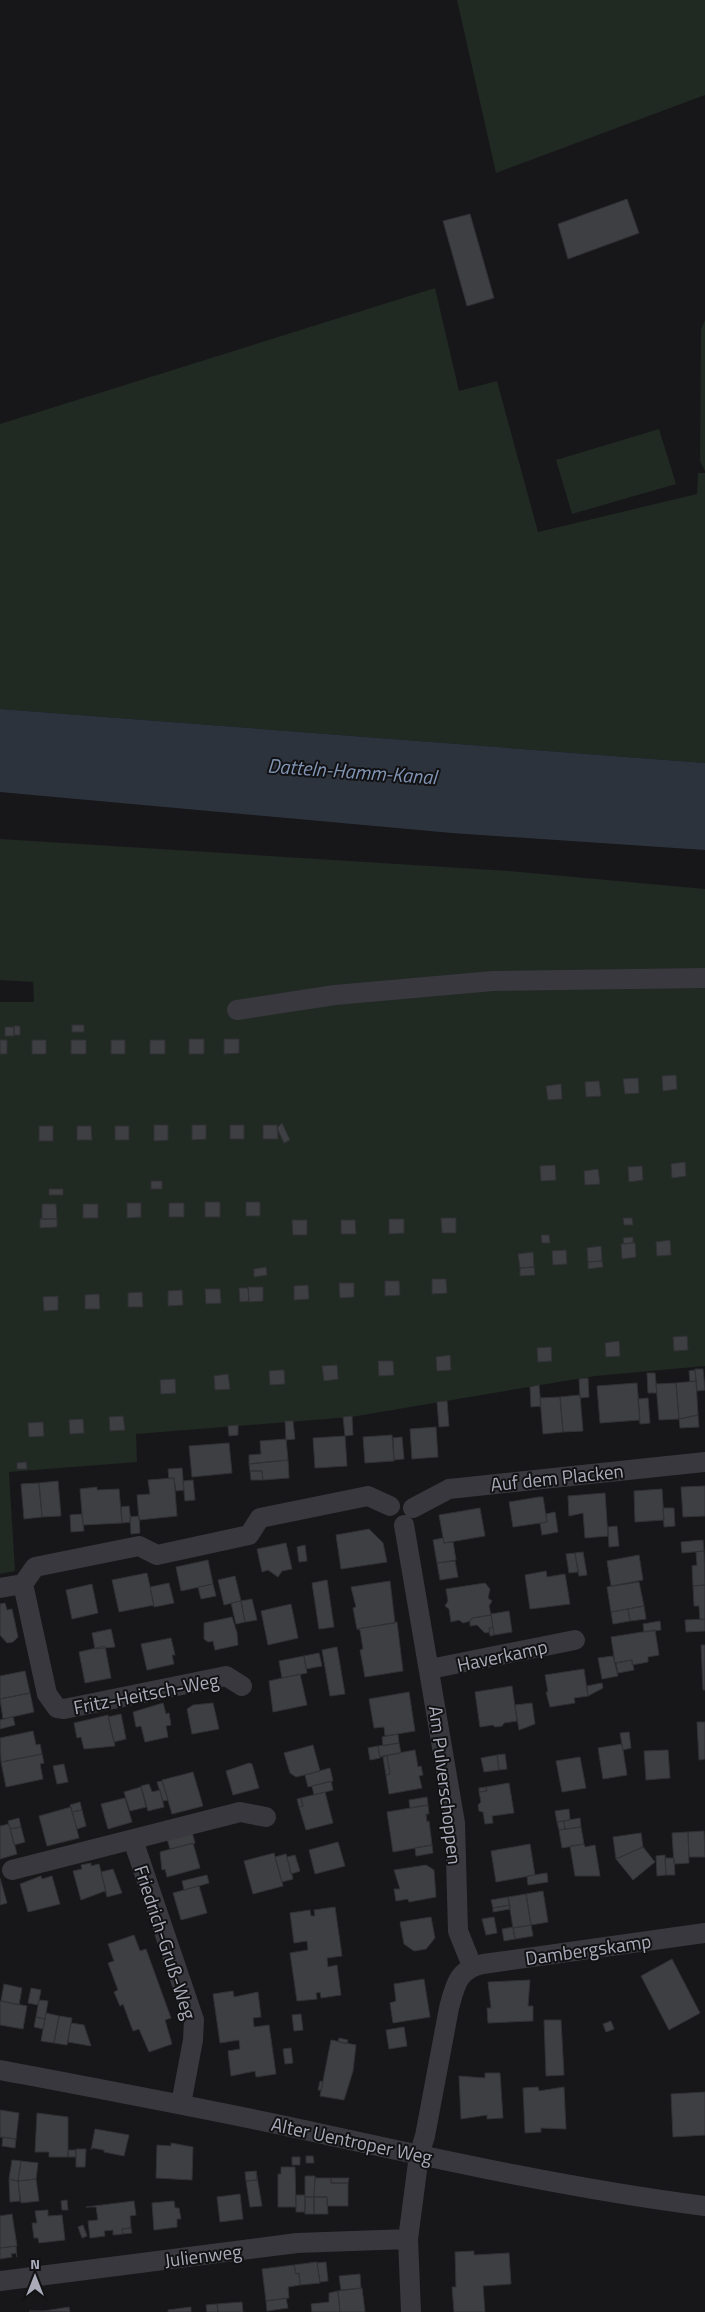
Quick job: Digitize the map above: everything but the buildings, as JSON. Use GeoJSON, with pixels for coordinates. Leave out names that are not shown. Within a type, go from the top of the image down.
{"type":"FeatureCollection","features":[{"type":"Feature","properties":{"kind":"street"},"geometry":{"type":"LineString","coordinates":[[237,1010],[335,995],[493,981],[705,978]]}},
{"type":"Feature","properties":{"kind":"street","name":"Auf dem Placken"},"geometry":{"type":"LineString","coordinates":[[409,1517],[449,1489],[705,1462]]}},
{"type":"Feature","properties":{"kind":"street"},"geometry":{"type":"LineString","coordinates":[[0,1588],[23,1584],[34,1567],[139,1546],[157,1556],[249,1535],[260,1518],[368,1496],[390,1506],[391,1520],[396,1524],[409,1517]]}},
{"type":"Feature","properties":{"kind":"street","name":"Am Pulverschoppen"},"geometry":{"type":"LineString","coordinates":[[409,1517],[430,1669],[455,1823],[458,1931],[472,1966]]}},
{"type":"Feature","properties":{"kind":"street","name":"Fritz-Heitsch-Weg"},"geometry":{"type":"LineString","coordinates":[[23,1584],[47,1694],[57,1708],[64,1709],[226,1676],[242,1686]]}},
{"type":"Feature","properties":{"kind":"street","name":"Haverkamp"},"geometry":{"type":"LineString","coordinates":[[430,1669],[575,1640]]}},
{"type":"Feature","properties":{"kind":"street","name":"Friedrich-Gruß-Weg"},"geometry":{"type":"LineString","coordinates":[[12,1870],[240,1812],[266,1817]]}},
{"type":"Feature","properties":{"kind":"street","name":"Friedrich-Gruß-Weg"},"geometry":{"type":"LineString","coordinates":[[133,1840],[194,2020],[193,2040],[181,2104]]}},
{"type":"Feature","properties":{"kind":"street","name":"Dambergskamp"},"geometry":{"type":"LineString","coordinates":[[472,1966],[705,1933]]}},
{"type":"Feature","properties":{"kind":"street"},"geometry":{"type":"LineString","coordinates":[[411,2312],[408,2239],[419,2155],[454,1987],[462,1973],[472,1966]]}},
{"type":"Feature","properties":{"kind":"street","name":"Alter Uentroper Weg"},"geometry":{"type":"LineString","coordinates":[[0,2070],[181,2104],[419,2155],[636,2197],[705,2206]]}},
{"type":"Feature","properties":{"kind":"street","name":"Julienweg"},"geometry":{"type":"LineString","coordinates":[[0,2280],[297,2243],[408,2239]]}},
{"type":"Feature","properties":{"kind":"shaded area"},"geometry":{"type":"Polygon","coordinates":[[[457,0],[705,0],[705,95],[496,173],[457,0]]]}},
{"type":"Feature","properties":{"kind":"shaded area"},"geometry":{"type":"Polygon","coordinates":[[[435,288],[459,391],[497,381],[538,532],[697,494],[698,473],[705,473],[705,763],[0,709],[0,424],[435,288]]]}},
{"type":"Feature","properties":{"kind":"shaded area"},"geometry":{"type":"Polygon","coordinates":[[[705,320],[705,471],[700,461],[701,329],[705,320]]]}},
{"type":"Feature","properties":{"kind":"shaded area"},"geometry":{"type":"Polygon","coordinates":[[[659,429],[676,484],[572,514],[556,460],[659,429]]]}},
{"type":"Feature","properties":{"kind":"shaded area"},"geometry":{"type":"Polygon","coordinates":[[[0,839],[509,871],[705,889],[705,1366],[595,1376],[351,1417],[136,1434],[137,1462],[9,1472],[15,1571],[0,1574],[0,1002],[34,1002],[33,982],[0,980],[0,839]]]}},
{"type":"Feature","properties":{"kind":"water","name":"Datteln-Hamm-Kanal"},"geometry":{"type":"Polygon","coordinates":[[[0,709],[705,763],[705,850],[452,833],[0,792],[0,709]]]}}]}
